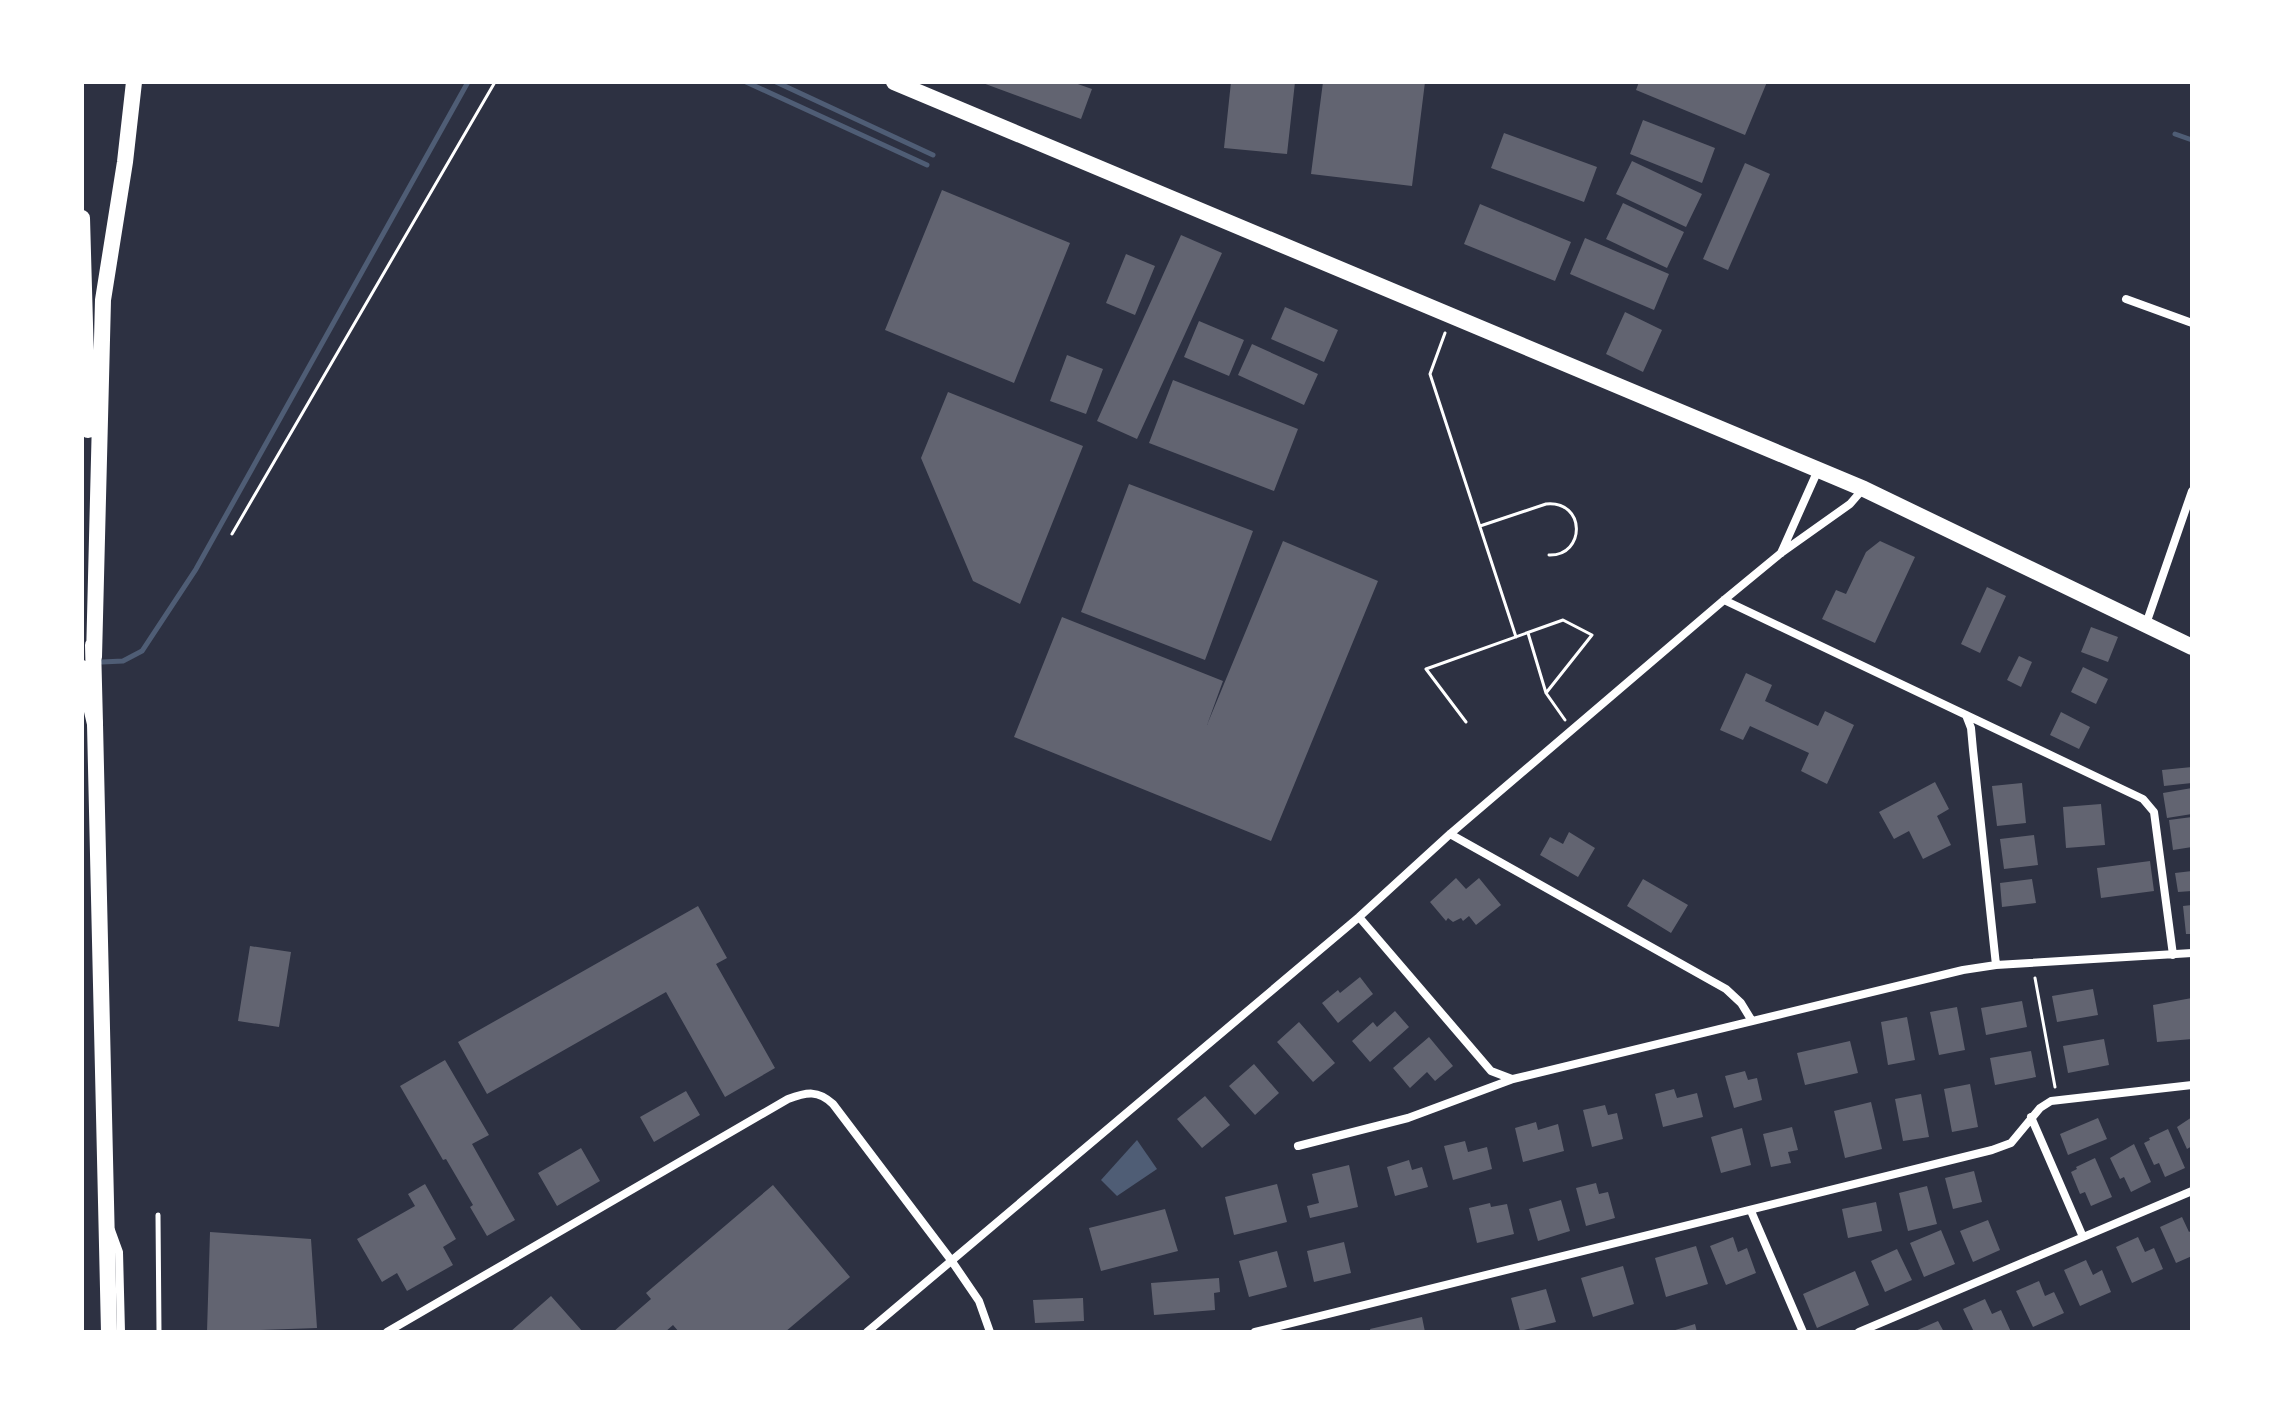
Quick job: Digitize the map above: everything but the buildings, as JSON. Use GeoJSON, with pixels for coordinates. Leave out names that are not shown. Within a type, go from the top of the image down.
{"type":"FeatureCollection","features":[{"type":"Feature","properties":{"kind":"main road"},"geometry":{"type":"LineString","coordinates":[[88,662],[103,300],[127,150],[134,82]]}},
{"type":"Feature","properties":{"kind":"main road"},"geometry":{"type":"LineString","coordinates":[[894,82],[1819,469],[2192,647]]}},
{"type":"Feature","properties":{"kind":"main road"},"geometry":{"type":"LineString","coordinates":[[82,218],[88,662],[95,724],[109,1332]]}},
{"type":"Feature","properties":{"kind":"street"},"geometry":{"type":"LineString","coordinates":[[2126,299],[2192,323]]}},
{"type":"Feature","properties":{"kind":"street"},"geometry":{"type":"LineString","coordinates":[[1781,553],[1819,469]]}},
{"type":"Feature","properties":{"kind":"street"},"geometry":{"type":"LineString","coordinates":[[867,1332],[1359,917],[1450,834],[1724,600],[1781,553],[1850,504],[1864,489]]}},
{"type":"Feature","properties":{"kind":"street"},"geometry":{"type":"LineString","coordinates":[[2145,625],[2192,491]]}},
{"type":"Feature","properties":{"kind":"street"},"geometry":{"type":"LineString","coordinates":[[1724,600],[2143,799],[2154,812],[2173,955]]}},
{"type":"Feature","properties":{"kind":"street"},"geometry":{"type":"LineString","coordinates":[[1965,715],[1971,728],[1996,965]]}},
{"type":"Feature","properties":{"kind":"street"},"geometry":{"type":"LineString","coordinates":[[1450,834],[1726,989],[1741,1003],[1752,1021]]}},
{"type":"Feature","properties":{"kind":"street"},"geometry":{"type":"LineString","coordinates":[[1359,917],[1491,1071],[1513,1079]]}},
{"type":"Feature","properties":{"kind":"street"},"geometry":{"type":"LineString","coordinates":[[1298,1146],[1408,1118],[1513,1079],[1963,970],[1996,965],[2192,953]]}},
{"type":"Feature","properties":{"kind":"street"},"geometry":{"type":"LineString","coordinates":[[1255,1332],[1992,1150],[2011,1143],[2040,1108],[2061,1099],[2192,1085]]}},
{"type":"Feature","properties":{"kind":"street"},"geometry":{"type":"LineString","coordinates":[[387,1332],[788,1099],[813,1092],[823,1095],[833,1104],[951,1260],[979,1301],[990,1332]]}},
{"type":"Feature","properties":{"kind":"street"},"geometry":{"type":"LineString","coordinates":[[2031,1117],[2083,1237]]}},
{"type":"Feature","properties":{"kind":"street"},"geometry":{"type":"LineString","coordinates":[[1859,1332],[2192,1191]]}},
{"type":"Feature","properties":{"kind":"street"},"geometry":{"type":"LineString","coordinates":[[1751,1211],[1803,1332]]}},
{"type":"Feature","properties":{"kind":"street"},"geometry":{"type":"LineString","coordinates":[[106,1217],[119,1252],[121,1332]]}},
{"type":"Feature","properties":{"kind":"lane"},"geometry":{"type":"LineString","coordinates":[[158,1215],[159,1332]]}},
{"type":"Feature","properties":{"kind":"path"},"geometry":{"type":"LineString","coordinates":[[232,534],[495,82]]}},
{"type":"Feature","properties":{"kind":"path"},"geometry":{"type":"LineString","coordinates":[[1452,315],[1430,374],[1516,637]]}},
{"type":"Feature","properties":{"kind":"path"},"geometry":{"type":"LineString","coordinates":[[1480,526],[1546,504],[1565,506],[1572,513],[1577,534],[1572,546],[1563,553],[1549,555]]}},
{"type":"Feature","properties":{"kind":"path"},"geometry":{"type":"LineString","coordinates":[[1466,722],[1426,669],[1563,620],[1592,635],[1546,693]]}},
{"type":"Feature","properties":{"kind":"path"},"geometry":{"type":"LineString","coordinates":[[1528,633],[1546,693],[1572,729]]}},
{"type":"Feature","properties":{"kind":"path"},"geometry":{"type":"LineString","coordinates":[[2035,978],[2055,1087]]}},
{"type":"Feature","properties":{"kind":"water"},"geometry":{"type":"Polygon","coordinates":[[[1137,1140],[1157,1169],[1117,1196],[1101,1180],[1137,1140]]]}},
{"type":"Feature","properties":{"kind":"waterway"},"geometry":{"type":"LineString","coordinates":[[102,662],[123,661],[142,651],[196,569],[468,82]]}},
{"type":"Feature","properties":{"kind":"waterway"},"geometry":{"type":"LineString","coordinates":[[746,82],[927,165]]}},
{"type":"Feature","properties":{"kind":"waterway"},"geometry":{"type":"LineString","coordinates":[[776,82],[933,155]]}},
{"type":"Feature","properties":{"kind":"waterway"},"geometry":{"type":"LineString","coordinates":[[2175,134],[2192,140]]}}]}
